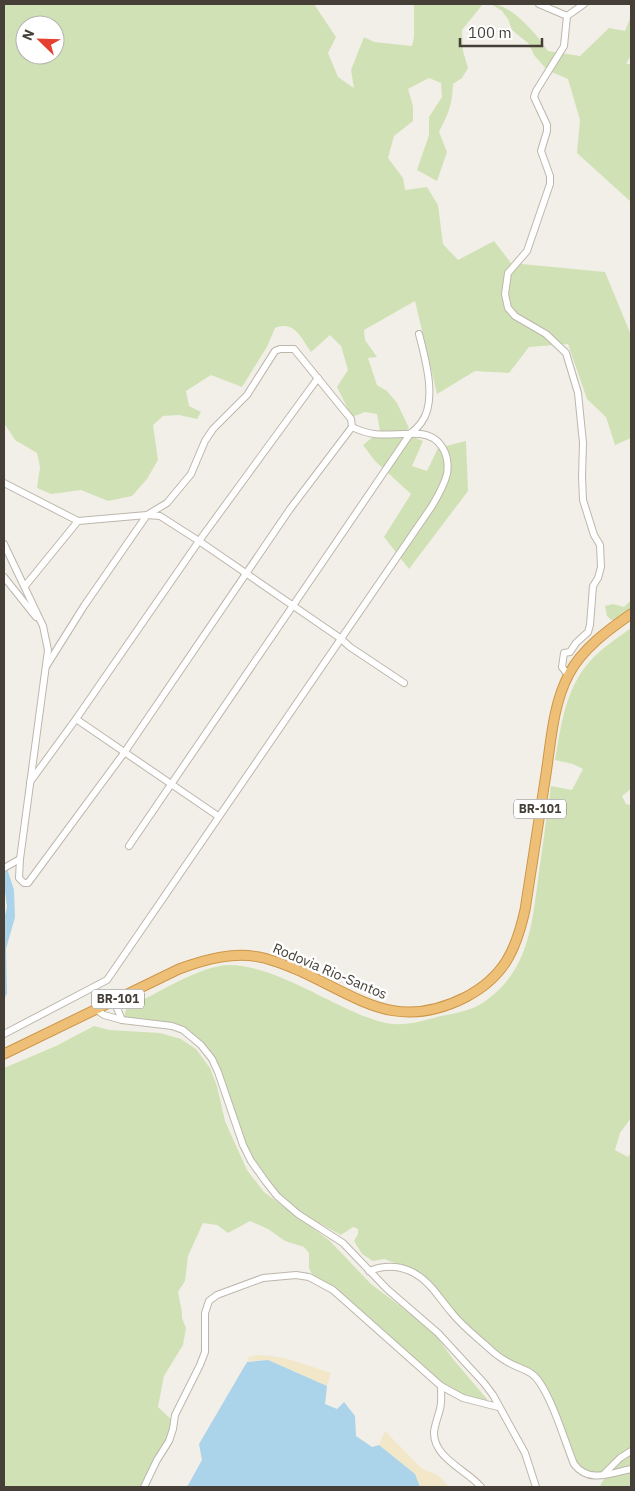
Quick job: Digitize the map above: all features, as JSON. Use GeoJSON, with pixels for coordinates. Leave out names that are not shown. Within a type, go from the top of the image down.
{"type":"FeatureCollection","features":[{"type":"Feature","properties":{"kind":"highway","name":"Rodovia Rio-Santos"},"geometry":{"type":"LineString","coordinates":[[4,1054],[179,969],[206,959],[224,956],[264,958],[307,975],[354,998],[380,1008],[398,1012],[418,1012],[435,1009],[454,1003],[477,991],[510,957],[519,936],[525,910],[552,731],[561,694],[568,675],[583,654],[631,614]]}},
{"type":"Feature","properties":{"kind":"street"},"geometry":{"type":"LineString","coordinates":[[539,4],[567,16]]}},
{"type":"Feature","properties":{"kind":"street"},"geometry":{"type":"LineString","coordinates":[[568,675],[562,667],[564,653],[570,652],[576,643],[588,632],[594,586],[601,567],[600,545],[594,535],[583,500],[583,443],[578,393],[566,353],[546,334],[515,316],[508,308],[505,294],[508,274],[527,251],[550,184],[550,176],[541,151],[547,125],[534,97],[564,46],[567,16],[584,4]]}},
{"type":"Feature","properties":{"kind":"street"},"geometry":{"type":"LineString","coordinates":[[129,846],[410,434],[423,421],[430,396],[426,362],[419,334]]}},
{"type":"Feature","properties":{"kind":"street"},"geometry":{"type":"LineString","coordinates":[[4,544],[43,626],[48,650],[20,858],[19,878],[24,883],[28,883],[124,753],[290,509],[352,427],[351,419],[294,349],[275,351],[247,395],[213,429],[191,474],[179,490],[167,503],[147,515],[84,606],[47,665]]}},
{"type":"Feature","properties":{"kind":"street"},"geometry":{"type":"LineString","coordinates":[[30,782],[199,541],[318,378]]}},
{"type":"Feature","properties":{"kind":"street"},"geometry":{"type":"LineString","coordinates":[[4,1034],[107,980],[432,506],[443,486],[446,474],[447,463],[443,447],[429,436],[410,434],[373,435],[352,427]]}},
{"type":"Feature","properties":{"kind":"street"},"geometry":{"type":"LineString","coordinates":[[4,482],[78,521],[147,515],[160,516],[404,683]]}},
{"type":"Feature","properties":{"kind":"street"},"geometry":{"type":"LineString","coordinates":[[25,586],[78,521]]}},
{"type":"Feature","properties":{"kind":"street"},"geometry":{"type":"LineString","coordinates":[[4,577],[43,626]]}},
{"type":"Feature","properties":{"kind":"street"},"geometry":{"type":"LineString","coordinates":[[585,635],[597,641]]}},
{"type":"Feature","properties":{"kind":"street"},"geometry":{"type":"LineString","coordinates":[[76,719],[218,816]]}},
{"type":"Feature","properties":{"kind":"street"},"geometry":{"type":"LineString","coordinates":[[6,866],[20,858]]}},
{"type":"Feature","properties":{"kind":"street"},"geometry":{"type":"LineString","coordinates":[[114,1001],[122,1020]]}},
{"type":"Feature","properties":{"kind":"street"},"geometry":{"type":"LineString","coordinates":[[94,1009],[104,1015],[122,1020],[172,1026],[183,1030],[194,1038],[212,1059],[243,1145],[251,1161],[266,1182],[277,1196],[298,1214],[343,1243],[386,1289],[438,1332],[453,1351],[484,1383],[493,1395],[525,1453],[536,1487]]}},
{"type":"Feature","properties":{"kind":"street"},"geometry":{"type":"LineString","coordinates":[[369,1271],[380,1267],[394,1267],[408,1270],[419,1276],[436,1291],[461,1322],[493,1352],[535,1376],[546,1395],[574,1464],[578,1469],[585,1474],[593,1476],[603,1476],[631,1469]]}},
{"type":"Feature","properties":{"kind":"street"},"geometry":{"type":"LineString","coordinates":[[144,1487],[169,1441],[178,1410],[205,1352],[205,1313],[209,1301],[217,1295],[247,1283],[278,1276],[296,1275],[309,1277],[346,1300],[440,1386],[463,1398],[498,1407]]}},
{"type":"Feature","properties":{"kind":"street"},"geometry":{"type":"LineString","coordinates":[[440,1386],[442,1398],[434,1433],[435,1442],[449,1460],[476,1480],[482,1487]]}},
{"type":"Feature","properties":{"kind":"street"},"geometry":{"type":"LineString","coordinates":[[603,1476],[620,1458],[631,1451]]}},
{"type":"Feature","properties":{"kind":"green space"},"geometry":{"type":"Polygon","coordinates":[[[4,4],[314,4],[336,37],[328,53],[338,77],[354,88],[351,70],[364,37],[374,42],[412,46],[414,37],[414,4],[483,4],[462,30],[463,51],[468,68],[462,78],[453,84],[449,109],[439,132],[447,152],[437,181],[417,170],[429,135],[429,117],[442,97],[441,83],[429,78],[408,89],[413,106],[413,121],[394,136],[388,158],[403,178],[405,190],[427,187],[438,205],[443,244],[458,260],[494,241],[511,263],[605,272],[631,335],[631,438],[615,445],[606,417],[587,399],[568,344],[529,347],[509,373],[475,371],[437,394],[415,301],[364,330],[365,340],[377,357],[368,358],[377,385],[387,391],[397,403],[409,428],[404,433],[423,441],[412,466],[427,471],[438,448],[466,441],[468,491],[409,569],[384,537],[411,494],[375,461],[363,445],[380,431],[377,414],[365,412],[352,417],[337,387],[348,370],[341,346],[330,335],[311,352],[293,328],[282,326],[275,328],[267,347],[242,387],[211,375],[186,391],[189,406],[201,412],[197,419],[179,415],[163,416],[153,425],[158,460],[147,479],[132,496],[108,501],[81,490],[51,494],[37,488],[40,467],[37,453],[15,440],[4,423],[4,4]]]}},
{"type":"Feature","properties":{"kind":"green space"},"geometry":{"type":"Polygon","coordinates":[[[491,4],[499,5],[515,15],[531,29],[548,51],[580,56],[609,28],[625,31],[631,16],[631,55],[626,64],[631,64],[631,202],[577,153],[580,120],[568,79],[547,70],[534,55],[529,44],[512,30],[508,19],[502,11],[491,4]]]}},
{"type":"Feature","properties":{"kind":"green space"},"geometry":{"type":"Polygon","coordinates":[[[631,600],[631,612],[620,620],[611,620],[607,616],[605,606],[613,604],[624,607],[631,600]]]}},
{"type":"Feature","properties":{"kind":"green space"},"geometry":{"type":"Polygon","coordinates":[[[631,628],[631,789],[622,796],[626,804],[631,805],[631,1118],[620,1133],[615,1150],[628,1157],[631,1153],[631,1487],[604,1487],[600,1485],[614,1465],[600,1473],[591,1473],[577,1465],[540,1379],[531,1369],[504,1359],[453,1313],[440,1292],[429,1280],[404,1266],[384,1259],[373,1261],[362,1254],[354,1241],[358,1234],[358,1229],[353,1227],[341,1235],[299,1212],[271,1186],[249,1155],[211,1052],[188,1029],[124,1018],[126,1009],[130,1006],[133,1009],[138,1006],[137,1003],[183,979],[208,969],[231,965],[249,967],[286,979],[358,1013],[391,1024],[413,1023],[461,1012],[484,1002],[511,975],[520,960],[526,944],[534,909],[551,786],[572,790],[583,769],[573,764],[555,760],[563,717],[572,690],[578,677],[597,654],[631,628]]]}},
{"type":"Feature","properties":{"kind":"green space"},"geometry":{"type":"Polygon","coordinates":[[[94,1026],[109,1030],[160,1033],[181,1039],[196,1049],[210,1068],[217,1086],[225,1121],[247,1170],[264,1192],[330,1241],[371,1284],[432,1330],[453,1359],[487,1399],[487,1402],[477,1401],[445,1387],[313,1276],[309,1268],[309,1253],[304,1247],[285,1241],[268,1229],[250,1221],[228,1233],[217,1225],[203,1223],[188,1256],[185,1281],[178,1292],[182,1318],[186,1328],[183,1345],[164,1376],[158,1407],[172,1420],[169,1438],[140,1487],[4,1487],[4,1068],[56,1046],[94,1026]]]}},
{"type":"Feature","properties":{"kind":"sand"},"geometry":{"type":"Polygon","coordinates":[[[257,1355],[285,1359],[331,1373],[327,1386],[268,1360],[247,1361],[249,1357],[257,1355]]]}},
{"type":"Feature","properties":{"kind":"sand"},"geometry":{"type":"Polygon","coordinates":[[[385,1431],[421,1468],[438,1475],[449,1487],[420,1487],[415,1474],[379,1445],[385,1431]]]}},
{"type":"Feature","properties":{"kind":"water"},"geometry":{"type":"Polygon","coordinates":[[[4,859],[14,890],[15,917],[6,949],[7,993],[4,1000],[4,919],[7,907],[4,884],[4,859]]]}},
{"type":"Feature","properties":{"kind":"water"},"geometry":{"type":"Polygon","coordinates":[[[268,1360],[327,1386],[325,1404],[337,1409],[344,1402],[355,1416],[356,1436],[372,1447],[379,1445],[415,1474],[420,1487],[187,1487],[202,1460],[199,1444],[247,1362],[268,1360]]]}}]}
